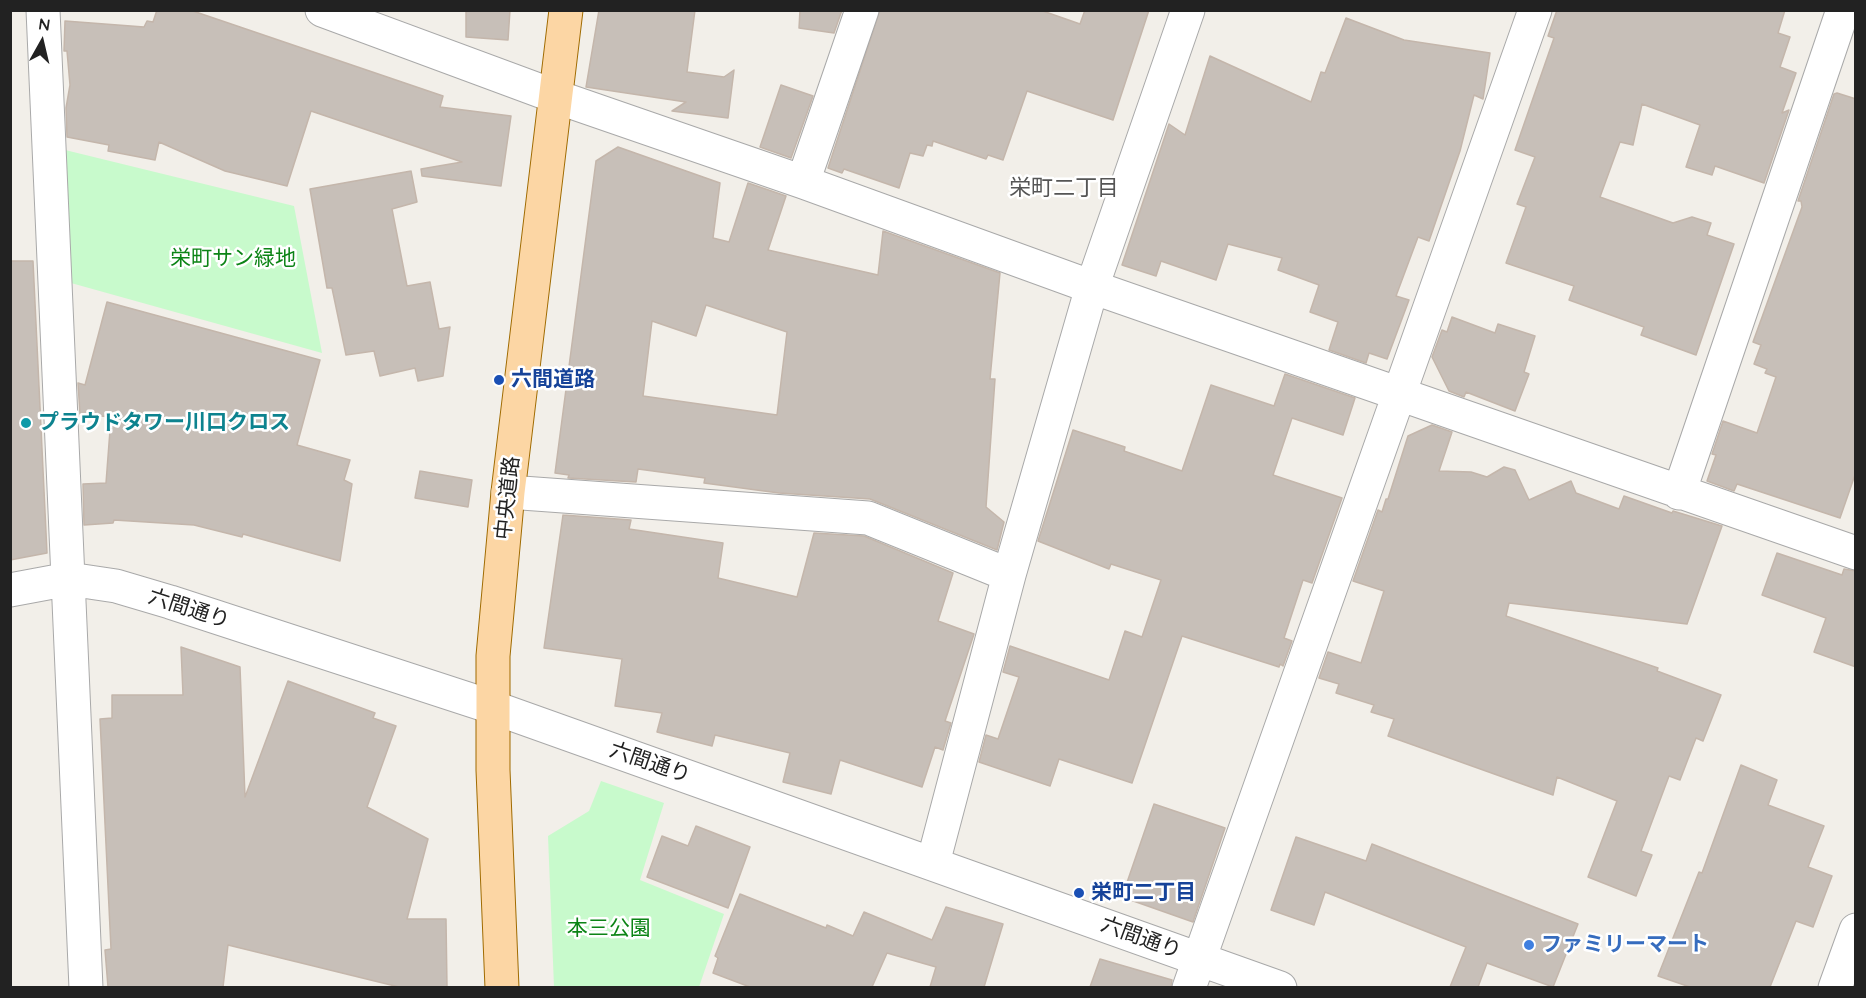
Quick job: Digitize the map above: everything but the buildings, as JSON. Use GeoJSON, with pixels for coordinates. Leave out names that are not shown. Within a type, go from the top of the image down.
{"type":"FeatureCollection","features":[{"type":"Feature","properties":{"kind":"main road","name":"中央道路"},"geometry":{"type":"LineString","coordinates":[[502,987],[492,707],[493,656],[508,492],[566,10]]}},
{"type":"Feature","properties":{"kind":"street"},"geometry":{"type":"LineString","coordinates":[[43,10],[86,987]]}},
{"type":"Feature","properties":{"kind":"street"},"geometry":{"type":"LineString","coordinates":[[322,10],[557,97],[803,182],[1092,287],[1856,553]]}},
{"type":"Feature","properties":{"kind":"street"},"geometry":{"type":"LineString","coordinates":[[803,182],[862,10]]}},
{"type":"Feature","properties":{"kind":"street"},"geometry":{"type":"LineString","coordinates":[[933,862],[1009,575],[1092,287],[1188,10]]}},
{"type":"Feature","properties":{"kind":"street"},"geometry":{"type":"LineString","coordinates":[[1194,973],[1535,10]]}},
{"type":"Feature","properties":{"kind":"street"},"geometry":{"type":"LineString","coordinates":[[1679,493],[1843,10]]}},
{"type":"Feature","properties":{"kind":"street"},"geometry":{"type":"LineString","coordinates":[[508,492],[868,518],[1009,575]]}},
{"type":"Feature","properties":{"kind":"street","name":"六間通り"},"geometry":{"type":"LineString","coordinates":[[10,590],[69,579],[116,586],[170,602],[492,707],[933,862],[1194,973],[1280,987]]}},
{"type":"Feature","properties":{"kind":"street"},"geometry":{"type":"LineString","coordinates":[[1835,987],[1856,930]]}},
{"type":"Feature","properties":{"kind":"green space","name":"栄町サン緑地"},"geometry":{"type":"Polygon","coordinates":[[[61,149],[294,206],[322,353],[71,283],[61,149]]]}},
{"type":"Feature","properties":{"kind":"green space","name":"本三公園"},"geometry":{"type":"Polygon","coordinates":[[[601,781],[664,803],[640,880],[724,914],[699,987],[554,987],[548,836],[589,811],[601,781]]]}},
{"type":"Feature","properties":{"kind":"place","name":"六間道路"},"geometry":{"type":"Point","coordinates":[499,380]}},
{"type":"Feature","properties":{"kind":"place","name":"プラウドタワー川口クロス"},"geometry":{"type":"Point","coordinates":[26,423]}},
{"type":"Feature","properties":{"kind":"place","name":"栄町二丁目"},"geometry":{"type":"Point","coordinates":[1079,893]}},
{"type":"Feature","properties":{"kind":"place","name":"ファミリーマート"},"geometry":{"type":"Point","coordinates":[1529,945]}},
{"type":"Feature","properties":{"kind":"district","name":"栄町二丁目"},"geometry":{"type":"Point","coordinates":[1064,188]}}]}
